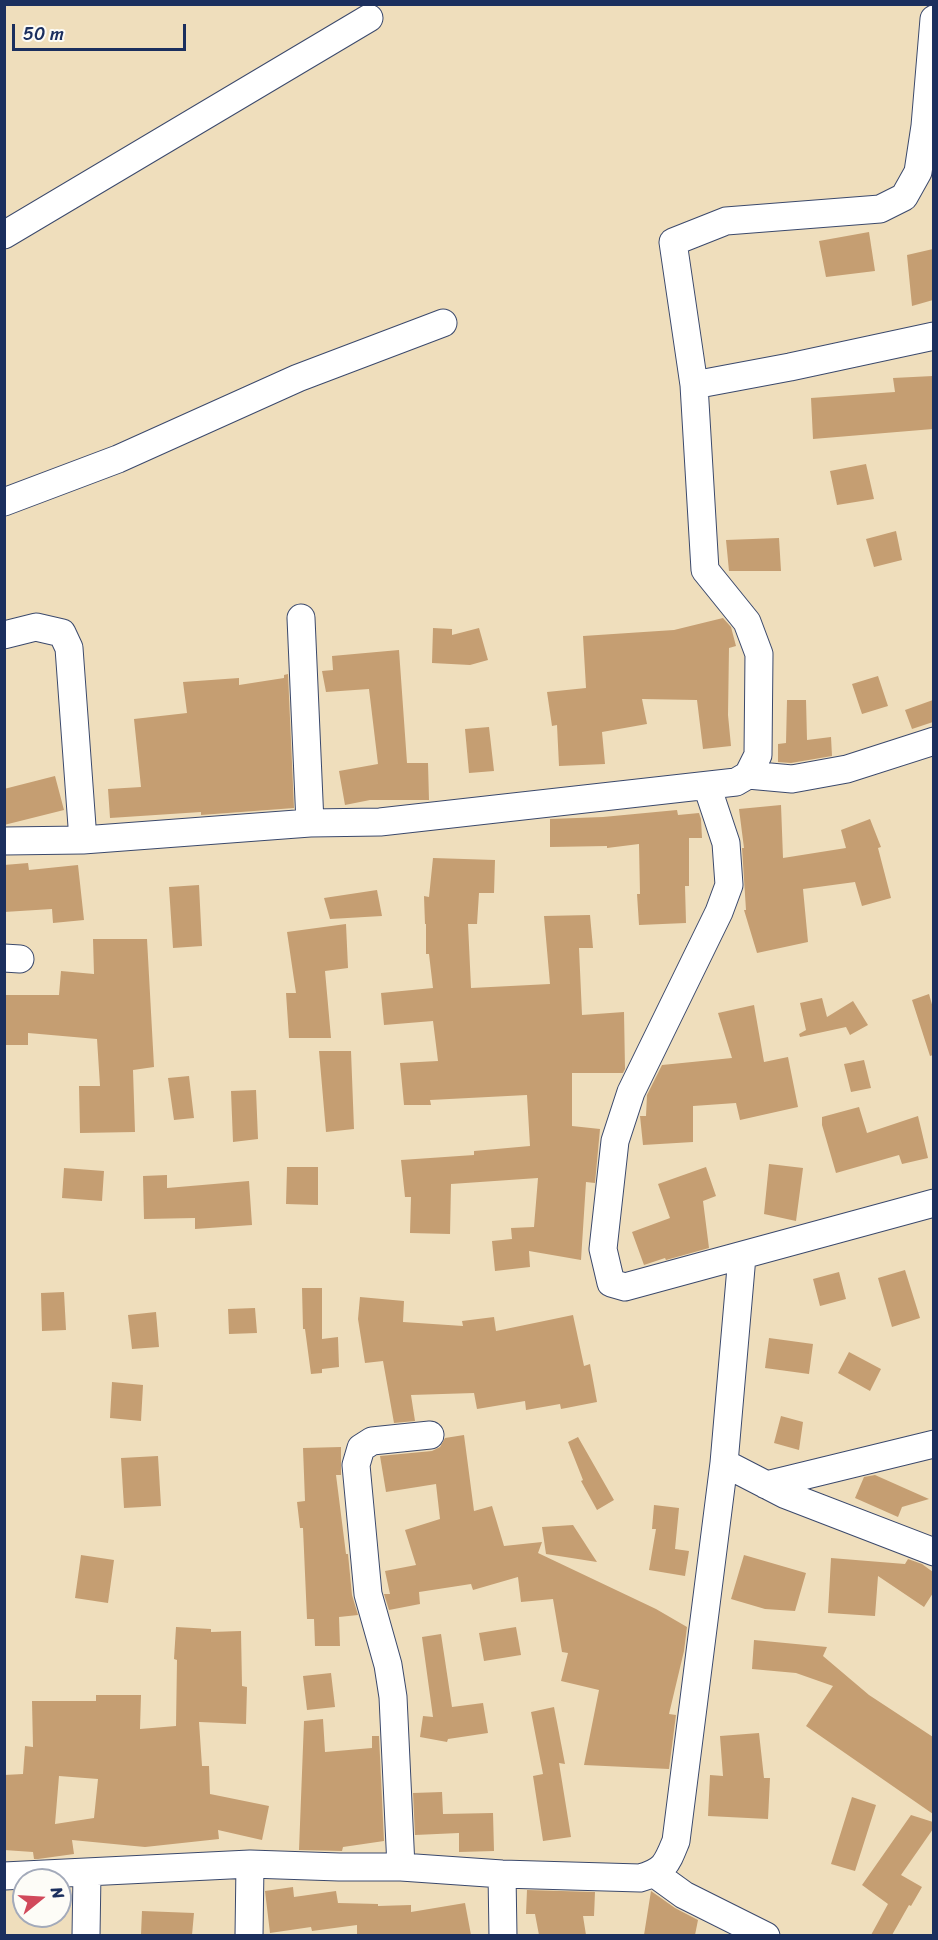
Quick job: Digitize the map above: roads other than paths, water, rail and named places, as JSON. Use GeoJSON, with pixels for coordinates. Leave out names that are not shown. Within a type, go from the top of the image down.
{"type":"FeatureCollection","features":[{"type":"Feature","properties":{"kind":"street"},"geometry":{"type":"LineString","coordinates":[[4,235],[369,18]]}},
{"type":"Feature","properties":{"kind":"street"},"geometry":{"type":"LineString","coordinates":[[4,841],[83,840],[310,823],[380,822],[707,786],[736,782],[748,775],[758,755],[759,654],[747,622],[705,570],[694,385],[673,242],[726,220],[880,209],[904,197],[918,172],[930,113],[933,19]]}},
{"type":"Feature","properties":{"kind":"street"},"geometry":{"type":"LineString","coordinates":[[4,502],[118,459],[298,378],[443,322]]}},
{"type":"Feature","properties":{"kind":"street"},"geometry":{"type":"LineString","coordinates":[[694,385],[933,336]]}},
{"type":"Feature","properties":{"kind":"street"},"geometry":{"type":"LineString","coordinates":[[301,618],[310,823]]}},
{"type":"Feature","properties":{"kind":"street"},"geometry":{"type":"LineString","coordinates":[[4,634],[36,627],[62,633],[69,648],[83,840]]}},
{"type":"Feature","properties":{"kind":"street"},"geometry":{"type":"LineString","coordinates":[[748,775],[792,779],[847,769],[933,741]]}},
{"type":"Feature","properties":{"kind":"street"},"geometry":{"type":"LineString","coordinates":[[707,786],[726,843],[729,885],[719,912],[631,1092],[615,1141],[603,1249],[611,1283],[626,1287],[933,1203]]}},
{"type":"Feature","properties":{"kind":"street"},"geometry":{"type":"LineString","coordinates":[[4,1875],[249,1864],[401,1867],[502,1874],[640,1878],[655,1874],[668,1861],[676,1840],[724,1463],[742,1256]]}},
{"type":"Feature","properties":{"kind":"street"},"geometry":{"type":"LineString","coordinates":[[401,1867],[393,1697],[388,1665],[368,1594],[356,1465],[361,1448],[372,1441],[430,1435]]}},
{"type":"Feature","properties":{"kind":"street"},"geometry":{"type":"LineString","coordinates":[[766,1485],[933,1444]]}},
{"type":"Feature","properties":{"kind":"street"},"geometry":{"type":"LineString","coordinates":[[724,1463],[786,1495],[933,1552]]}},
{"type":"Feature","properties":{"kind":"street"},"geometry":{"type":"LineString","coordinates":[[249,1864],[249,1935]]}},
{"type":"Feature","properties":{"kind":"street"},"geometry":{"type":"LineString","coordinates":[[86,1935],[87,1872]]}},
{"type":"Feature","properties":{"kind":"street"},"geometry":{"type":"LineString","coordinates":[[502,1874],[503,1935]]}},
{"type":"Feature","properties":{"kind":"street"},"geometry":{"type":"LineString","coordinates":[[655,1874],[684,1895],[765,1935]]}}]}
